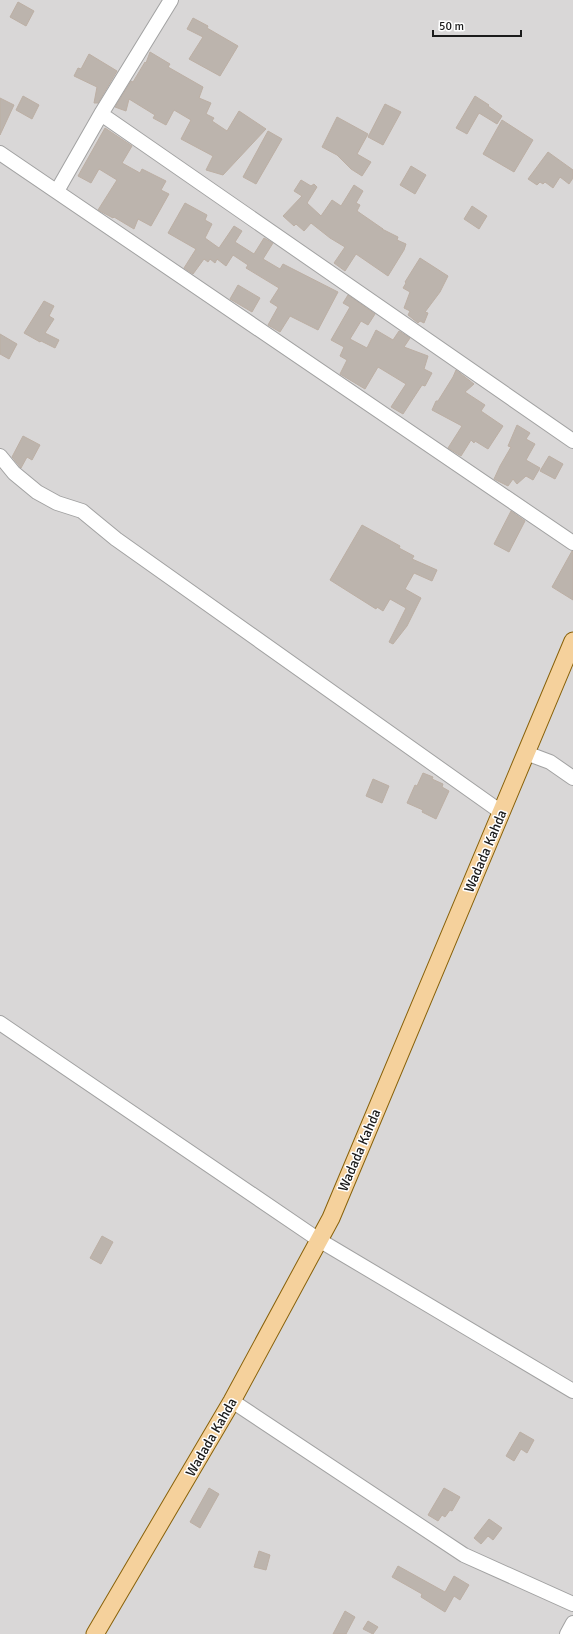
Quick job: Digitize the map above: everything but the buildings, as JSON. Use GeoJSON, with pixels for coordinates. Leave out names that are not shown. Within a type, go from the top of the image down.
{"type":"FeatureCollection","features":[{"type":"Feature","properties":{"kind":"main road","name":"Wadada Kahda"},"geometry":{"type":"LineString","coordinates":[[95,1634],[232,1401],[331,1218],[573,641]]}},
{"type":"Feature","properties":{"kind":"street"},"geometry":{"type":"LineString","coordinates":[[57,192],[101,114],[170,0]]}},
{"type":"Feature","properties":{"kind":"street"},"geometry":{"type":"LineString","coordinates":[[101,114],[573,441]]}},
{"type":"Feature","properties":{"kind":"street"},"geometry":{"type":"LineString","coordinates":[[0,153],[573,543]]}},
{"type":"Feature","properties":{"kind":"street"},"geometry":{"type":"LineString","coordinates":[[0,456],[14,473],[37,492],[57,503],[82,511],[116,539],[501,812]]}},
{"type":"Feature","properties":{"kind":"street"},"geometry":{"type":"LineString","coordinates":[[526,753],[550,762],[573,778]]}},
{"type":"Feature","properties":{"kind":"street"},"geometry":{"type":"LineString","coordinates":[[0,1023],[319,1240],[573,1391]]}},
{"type":"Feature","properties":{"kind":"street"},"geometry":{"type":"LineString","coordinates":[[232,1401],[464,1554],[573,1604]]}},
{"type":"Feature","properties":{"kind":"street"},"geometry":{"type":"LineString","coordinates":[[567,1634],[573,1623]]}},
{"type":"Feature","properties":{"kind":"shaded area"},"geometry":{"type":"Polygon","coordinates":[[[0,0],[573,0],[573,1634],[0,1634],[0,0]]]}}]}
